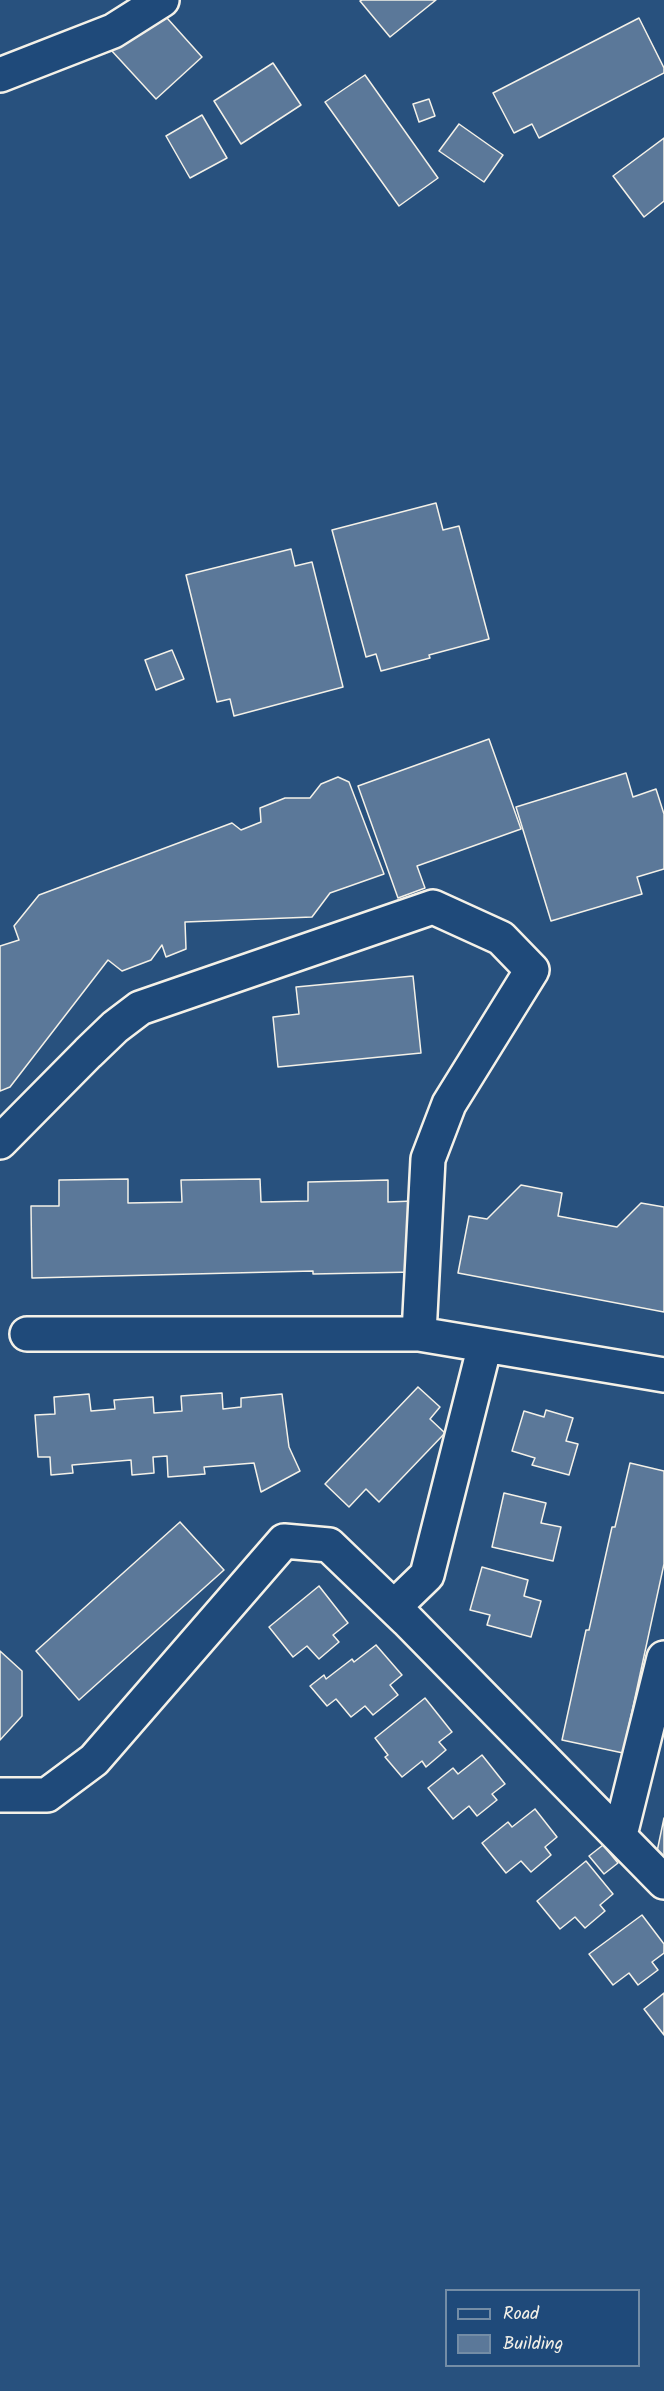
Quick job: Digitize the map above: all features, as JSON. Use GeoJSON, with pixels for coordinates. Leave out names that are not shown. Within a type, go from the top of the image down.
{"type":"FeatureCollection","features":[{"type":"Feature","properties":{"kind":"street"},"geometry":{"type":"LineString","coordinates":[[0,75],[113,31],[162,0]]}},
{"type":"Feature","properties":{"kind":"street"},"geometry":{"type":"LineString","coordinates":[[0,1142],[88,1053],[140,1008],[433,907],[501,938],[532,970],[449,1104],[428,1159],[419,1334]]}},
{"type":"Feature","properties":{"kind":"street"},"geometry":{"type":"LineString","coordinates":[[27,1334],[419,1334],[664,1375]]}},
{"type":"Feature","properties":{"kind":"street"},"geometry":{"type":"LineString","coordinates":[[394,1607],[427,1575],[485,1345]]}},
{"type":"Feature","properties":{"kind":"street"},"geometry":{"type":"LineString","coordinates":[[0,1795],[47,1795],[94,1760],[284,1541],[329,1545],[394,1607],[664,1882]]}},
{"type":"Feature","properties":{"kind":"street"},"geometry":{"type":"LineString","coordinates":[[620,1835],[664,1658]]}},
{"type":"Feature","properties":{"kind":"building"},"geometry":{"type":"Polygon","coordinates":[[[436,0],[390,37],[360,1],[436,0]]]}},
{"type":"Feature","properties":{"kind":"building"},"geometry":{"type":"Polygon","coordinates":[[[158,8],[202,57],[156,99],[111,50],[158,8]]]}},
{"type":"Feature","properties":{"kind":"building"},"geometry":{"type":"Polygon","coordinates":[[[639,18],[664,68],[664,73],[539,138],[532,124],[514,133],[493,93],[639,18]]]}},
{"type":"Feature","properties":{"kind":"building"},"geometry":{"type":"Polygon","coordinates":[[[273,63],[301,105],[241,144],[214,101],[273,63]]]}},
{"type":"Feature","properties":{"kind":"building"},"geometry":{"type":"Polygon","coordinates":[[[365,75],[438,178],[399,206],[325,102],[365,75]]]}},
{"type":"Feature","properties":{"kind":"building"},"geometry":{"type":"Polygon","coordinates":[[[429,99],[435,116],[419,122],[413,104],[429,99]]]}},
{"type":"Feature","properties":{"kind":"building"},"geometry":{"type":"Polygon","coordinates":[[[202,115],[227,158],[190,178],[166,136],[202,115]]]}},
{"type":"Feature","properties":{"kind":"building"},"geometry":{"type":"Polygon","coordinates":[[[459,124],[503,155],[484,182],[439,151],[459,124]]]}},
{"type":"Feature","properties":{"kind":"building"},"geometry":{"type":"Polygon","coordinates":[[[664,138],[664,201],[644,217],[613,176],[664,138]]]}},
{"type":"Feature","properties":{"kind":"building"},"geometry":{"type":"Polygon","coordinates":[[[436,503],[443,530],[459,526],[489,639],[381,671],[376,654],[366,657],[332,530],[436,503]]]}},
{"type":"Feature","properties":{"kind":"building"},"geometry":{"type":"Polygon","coordinates":[[[291,549],[295,566],[312,562],[343,687],[234,716],[230,699],[217,702],[186,575],[291,549]]]}},
{"type":"Feature","properties":{"kind":"building"},"geometry":{"type":"Polygon","coordinates":[[[172,650],[184,679],[156,690],[145,660],[172,650]]]}},
{"type":"Feature","properties":{"kind":"building"},"geometry":{"type":"Polygon","coordinates":[[[489,739],[521,829],[417,866],[425,888],[398,898],[358,786],[489,739]]]}},
{"type":"Feature","properties":{"kind":"building"},"geometry":{"type":"Polygon","coordinates":[[[626,773],[633,797],[656,789],[664,814],[664,869],[637,877],[642,894],[551,921],[516,807],[626,773]]]}},
{"type":"Feature","properties":{"kind":"building"},"geometry":{"type":"Polygon","coordinates":[[[338,777],[349,782],[384,874],[330,893],[312,917],[185,922],[186,949],[166,957],[162,945],[151,960],[122,971],[108,960],[10,1087],[0,1091],[0,946],[19,940],[14,926],[39,895],[232,823],[241,830],[261,822],[260,808],[285,798],[310,798],[321,784],[338,777]]]}},
{"type":"Feature","properties":{"kind":"building"},"geometry":{"type":"Polygon","coordinates":[[[413,976],[421,1053],[278,1067],[273,1017],[299,1014],[296,987],[413,976]]]}},
{"type":"Feature","properties":{"kind":"building"},"geometry":{"type":"Polygon","coordinates":[[[128,1179],[128,1203],[182,1202],[181,1180],[260,1179],[261,1202],[308,1201],[308,1182],[388,1180],[388,1202],[413,1201],[415,1272],[313,1274],[313,1271],[32,1278],[31,1206],[59,1206],[59,1180],[128,1179]]]}},
{"type":"Feature","properties":{"kind":"building"},"geometry":{"type":"Polygon","coordinates":[[[521,1185],[562,1193],[558,1216],[617,1227],[641,1203],[664,1207],[664,1312],[458,1273],[469,1216],[487,1219],[521,1185]]]}},
{"type":"Feature","properties":{"kind":"building"},"geometry":{"type":"Polygon","coordinates":[[[418,1387],[440,1407],[430,1419],[445,1433],[379,1502],[366,1489],[349,1507],[325,1484],[418,1387]]]}},
{"type":"Feature","properties":{"kind":"building"},"geometry":{"type":"Polygon","coordinates":[[[222,1393],[223,1409],[241,1407],[241,1398],[282,1394],[289,1447],[300,1471],[261,1492],[254,1463],[204,1467],[205,1474],[168,1477],[167,1456],[153,1457],[154,1473],[132,1475],[131,1460],[72,1465],[73,1473],[51,1475],[50,1457],[38,1457],[35,1415],[55,1414],[54,1397],[89,1394],[91,1411],[115,1409],[114,1400],[153,1397],[154,1413],[182,1411],[181,1396],[222,1393]]]}},
{"type":"Feature","properties":{"kind":"building"},"geometry":{"type":"Polygon","coordinates":[[[546,1410],[573,1418],[566,1441],[578,1444],[569,1475],[532,1465],[535,1458],[512,1451],[524,1411],[544,1417],[546,1410]]]}},
{"type":"Feature","properties":{"kind":"building"},"geometry":{"type":"Polygon","coordinates":[[[630,1463],[664,1471],[664,1564],[623,1753],[562,1740],[586,1630],[589,1630],[612,1527],[615,1527],[630,1463]]]}},
{"type":"Feature","properties":{"kind":"building"},"geometry":{"type":"Polygon","coordinates":[[[504,1493],[546,1503],[541,1523],[561,1527],[553,1561],[492,1547],[504,1493]]]}},
{"type":"Feature","properties":{"kind":"building"},"geometry":{"type":"Polygon","coordinates":[[[180,1522],[224,1570],[79,1700],[36,1651],[180,1522]]]}},
{"type":"Feature","properties":{"kind":"building"},"geometry":{"type":"Polygon","coordinates":[[[482,1567],[528,1580],[524,1596],[541,1601],[531,1637],[487,1625],[490,1615],[470,1610],[482,1567]]]}},
{"type":"Feature","properties":{"kind":"building"},"geometry":{"type":"Polygon","coordinates":[[[319,1586],[348,1623],[333,1635],[339,1642],[319,1659],[307,1646],[293,1657],[269,1627],[319,1586]]]}},
{"type":"Feature","properties":{"kind":"building"},"geometry":{"type":"Polygon","coordinates":[[[376,1645],[402,1675],[390,1685],[398,1695],[373,1715],[365,1706],[351,1717],[336,1699],[327,1706],[310,1686],[324,1675],[326,1679],[352,1659],[354,1662],[376,1645]]]}},
{"type":"Feature","properties":{"kind":"building"},"geometry":{"type":"Polygon","coordinates":[[[0,1651],[22,1671],[22,1716],[0,1740],[0,1651]]]}},
{"type":"Feature","properties":{"kind":"building"},"geometry":{"type":"Polygon","coordinates":[[[425,1698],[452,1732],[439,1742],[446,1750],[426,1767],[422,1761],[402,1777],[385,1757],[388,1755],[375,1738],[425,1698]]]}},
{"type":"Feature","properties":{"kind":"building"},"geometry":{"type":"Polygon","coordinates":[[[482,1755],[505,1784],[492,1794],[497,1800],[477,1816],[469,1806],[453,1819],[428,1788],[453,1768],[458,1774],[482,1755]]]}},
{"type":"Feature","properties":{"kind":"building"},"geometry":{"type":"Polygon","coordinates":[[[535,1809],[557,1837],[545,1847],[551,1855],[531,1872],[521,1861],[506,1873],[482,1843],[508,1822],[512,1827],[535,1809]]]}},
{"type":"Feature","properties":{"kind":"building"},"geometry":{"type":"Polygon","coordinates":[[[664,1818],[664,1868],[654,1866],[664,1818]]]}},
{"type":"Feature","properties":{"kind":"building"},"geometry":{"type":"Polygon","coordinates":[[[603,1845],[618,1863],[604,1874],[589,1856],[603,1845]]]}},
{"type":"Feature","properties":{"kind":"building"},"geometry":{"type":"Polygon","coordinates":[[[586,1861],[613,1894],[600,1905],[605,1911],[585,1928],[575,1917],[560,1929],[537,1901],[586,1861]]]}},
{"type":"Feature","properties":{"kind":"building"},"geometry":{"type":"Polygon","coordinates":[[[642,1915],[664,1944],[664,1953],[652,1962],[658,1970],[638,1985],[629,1973],[613,1985],[589,1954],[642,1915]]]}},
{"type":"Feature","properties":{"kind":"building"},"geometry":{"type":"Polygon","coordinates":[[[664,1993],[664,2035],[644,2009],[664,1993]]]}}]}
